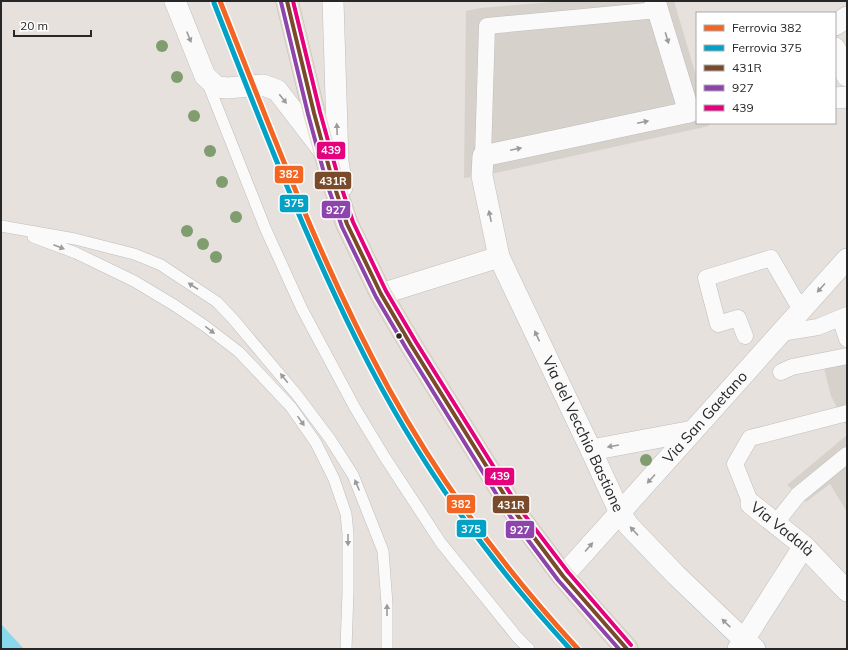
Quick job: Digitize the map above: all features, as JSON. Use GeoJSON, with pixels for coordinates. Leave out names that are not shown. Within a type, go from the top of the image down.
{"type":"FeatureCollection","features":[{"type":"Feature","properties":{"kind":"main road"},"geometry":{"type":"LineString","coordinates":[[287,1],[314,113],[333,182],[347,224],[381,294],[515,512],[563,576],[627,649]]}},
{"type":"Feature","properties":{"kind":"street"},"geometry":{"type":"LineString","coordinates":[[175,1],[205,76],[217,87],[227,88],[263,85],[277,90],[324,151]]}},
{"type":"Feature","properties":{"kind":"street"},"geometry":{"type":"LineString","coordinates":[[332,1],[338,162],[347,224]]}},
{"type":"Feature","properties":{"kind":"street"},"geometry":{"type":"LineString","coordinates":[[657,6],[693,111],[482,166],[487,26],[657,6]]}},
{"type":"Feature","properties":{"kind":"street"},"geometry":{"type":"LineString","coordinates":[[836,24],[847,17]]}},
{"type":"Feature","properties":{"kind":"street"},"geometry":{"type":"LineString","coordinates":[[836,50],[847,76]]}},
{"type":"Feature","properties":{"kind":"street"},"geometry":{"type":"LineString","coordinates":[[836,98],[847,97]]}},
{"type":"Feature","properties":{"kind":"street","name":"Via del Vecchio Bastione"},"geometry":{"type":"LineString","coordinates":[[482,166],[499,257],[620,513],[629,526],[746,646]]}},
{"type":"Feature","properties":{"kind":"street"},"geometry":{"type":"LineString","coordinates":[[381,294],[499,257]]}},
{"type":"Feature","properties":{"kind":"street"},"geometry":{"type":"LineString","coordinates":[[745,336],[738,318],[718,324],[706,278],[771,258],[801,310]]}},
{"type":"Feature","properties":{"kind":"street","name":"Via San Gaetano"},"geometry":{"type":"LineString","coordinates":[[563,576],[847,258]]}},
{"type":"Feature","properties":{"kind":"street"},"geometry":{"type":"LineString","coordinates":[[781,333],[818,327],[843,317],[847,339]]}},
{"type":"Feature","properties":{"kind":"street"},"geometry":{"type":"LineString","coordinates":[[781,372],[792,367],[847,356]]}},
{"type":"Feature","properties":{"kind":"street","name":"Via Vadalà"},"geometry":{"type":"LineString","coordinates":[[844,414],[750,438],[735,464],[751,504],[804,546],[847,591]]}},
{"type":"Feature","properties":{"kind":"street"},"geometry":{"type":"LineString","coordinates":[[591,450],[693,431]]}},
{"type":"Feature","properties":{"kind":"street"},"geometry":{"type":"LineString","coordinates":[[775,524],[798,495],[847,455]]}},
{"type":"Feature","properties":{"kind":"street"},"geometry":{"type":"LineString","coordinates":[[746,646],[804,546]]}},
{"type":"Feature","properties":{"kind":"lane"},"geometry":{"type":"LineString","coordinates":[[205,76],[270,237],[302,309],[355,408],[384,456],[441,543],[517,637],[529,649]]}},
{"type":"Feature","properties":{"kind":"lane"},"geometry":{"type":"LineString","coordinates":[[6,227],[76,253],[134,281],[174,305],[205,326],[238,352],[291,406],[316,443],[334,479],[346,514],[348,534],[346,649]]}},
{"type":"Feature","properties":{"kind":"lane"},"geometry":{"type":"LineString","coordinates":[[6,227],[75,239],[134,254],[161,265],[217,302],[234,319],[297,395],[330,439],[353,476],[383,551],[387,604],[387,649]]}},
{"type":"Feature","properties":{"kind":"shaded area"},"geometry":{"type":"Polygon","coordinates":[[[563,1],[674,1],[696,76],[696,124],[709,124],[709,126],[482,176],[464,178],[466,11],[481,8],[563,1]]]}},
{"type":"Feature","properties":{"kind":"shaded area"},"geometry":{"type":"Polygon","coordinates":[[[847,356],[847,427],[831,396],[824,368],[847,356]]]}},
{"type":"Feature","properties":{"kind":"shaded area"},"geometry":{"type":"Polygon","coordinates":[[[847,435],[847,512],[830,484],[806,502],[787,485],[847,435]]]}},
{"type":"Feature","properties":{"kind":"water"},"geometry":{"type":"Polygon","coordinates":[[[1,624],[24,649],[1,649],[1,624]]]}},
{"type":"Feature","properties":{"kind":"rail line","name":"382"},"geometry":{"type":"LineString","coordinates":[[220,1],[298,198],[341,294],[389,389],[409,424],[452,492],[500,557],[578,649]]}},
{"type":"Feature","properties":{"kind":"rail line","name":"375"},"geometry":{"type":"LineString","coordinates":[[214,3],[300,217],[338,302],[379,384],[427,465],[453,504],[509,578],[570,649]]}},
{"type":"Feature","properties":{"kind":"transit line","name":"431R"},"geometry":{"type":"LineString","coordinates":[[287,1],[314,113],[333,182],[347,224],[381,294],[515,512],[563,576],[627,649]]}},
{"type":"Feature","properties":{"kind":"transit line","name":"439"},"geometry":{"type":"LineString","coordinates":[[293,1],[320,112],[339,180],[353,222],[386,291],[520,509],[568,572],[631,645]]}},
{"type":"Feature","properties":{"kind":"transit line","name":"927"},"geometry":{"type":"LineString","coordinates":[[281,2],[308,114],[327,184],[342,227],[376,297],[510,516],[558,580],[619,649]]}}]}
